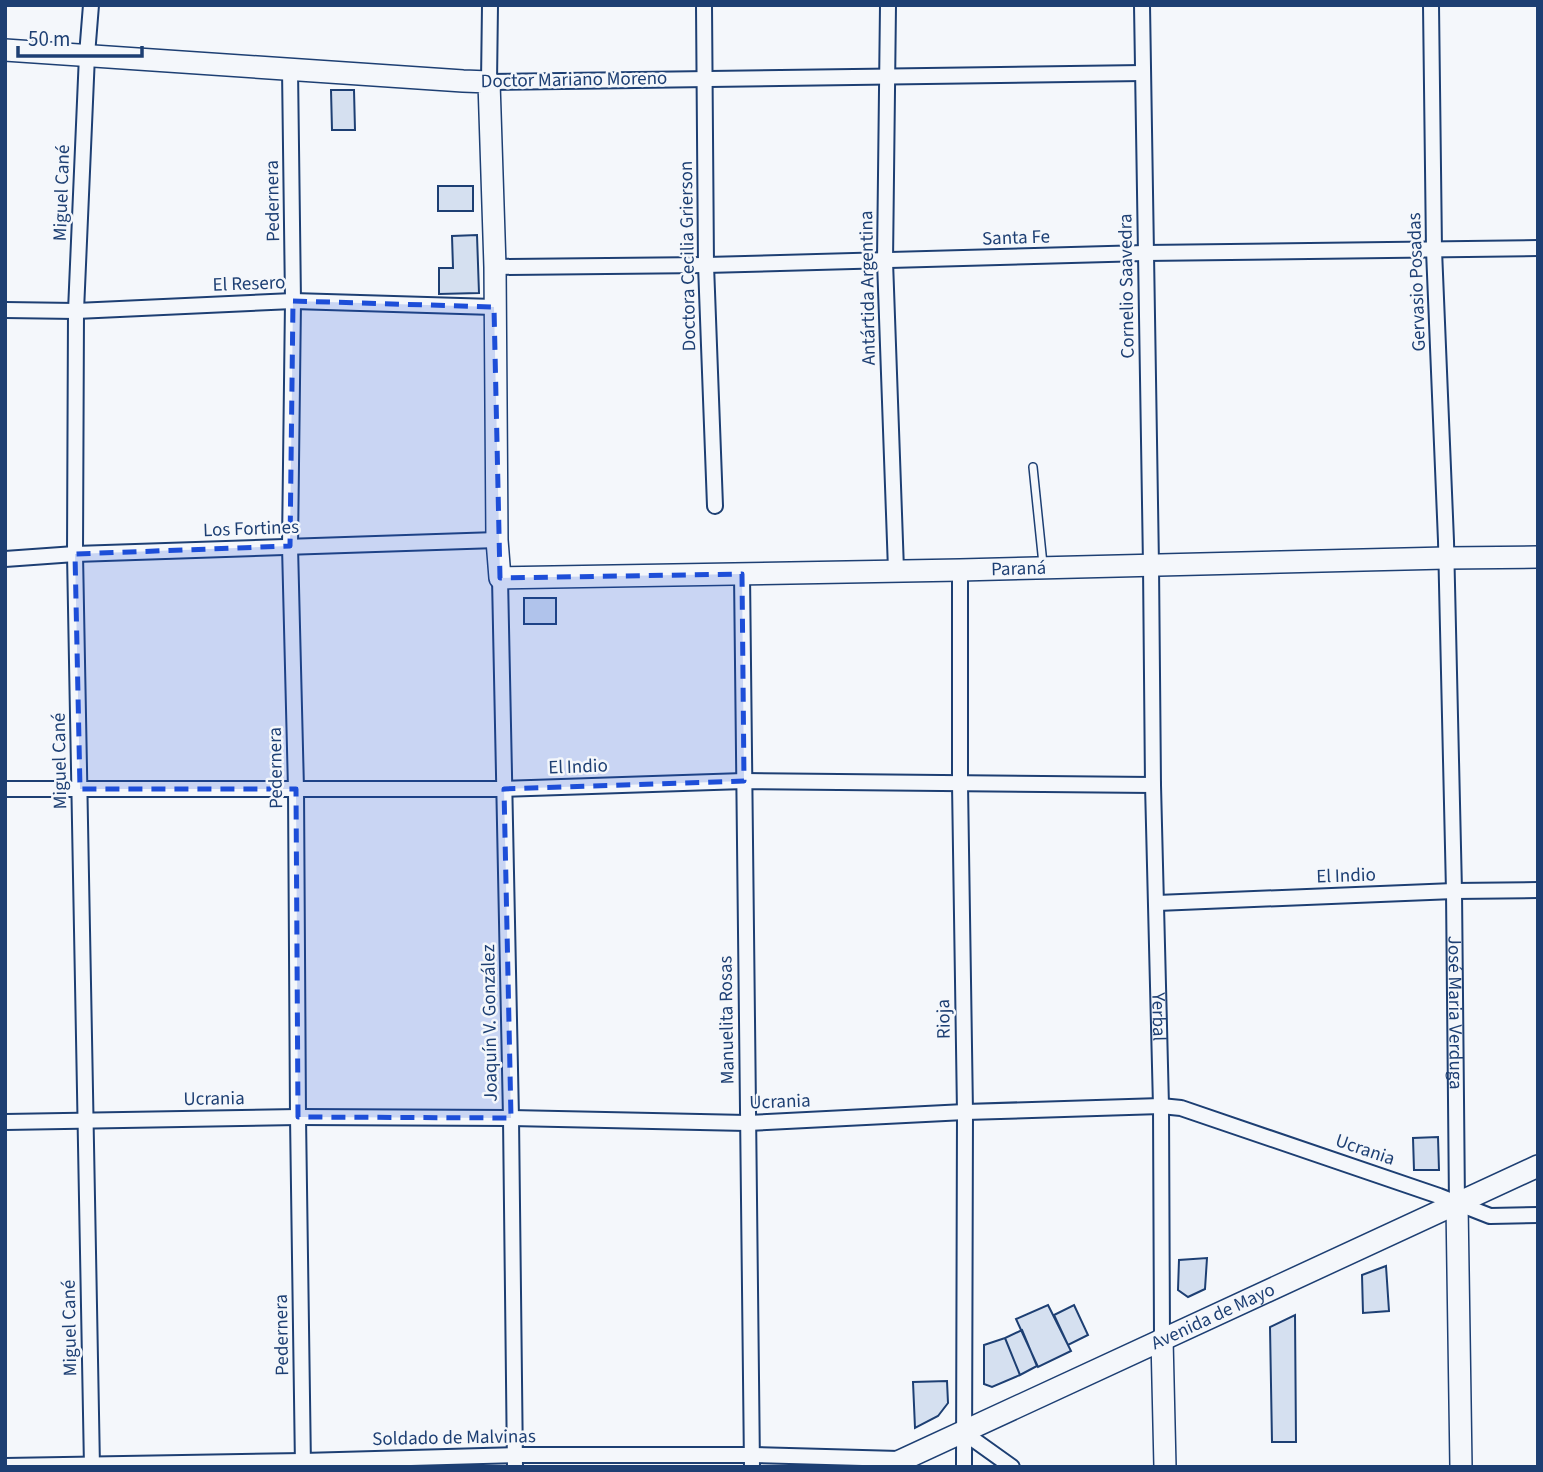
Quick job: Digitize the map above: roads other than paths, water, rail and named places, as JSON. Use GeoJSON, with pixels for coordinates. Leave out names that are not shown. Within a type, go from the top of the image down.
{"type":"FeatureCollection","features":[{"type":"Feature","properties":{"kind":"street","name":"Miguel Cané"},"geometry":{"type":"LineString","coordinates":[[91,5],[76,311],[75,554],[92,1465]]}},
{"type":"Feature","properties":{"kind":"street"},"geometry":{"type":"LineString","coordinates":[[490,5],[489,82],[495,267],[497,540],[500,578]]}},
{"type":"Feature","properties":{"kind":"street","name":"Doctora Cecilia Grierson"},"geometry":{"type":"LineString","coordinates":[[704,5],[706,265],[715,506]]}},
{"type":"Feature","properties":{"kind":"street","name":"Antártida Argentina"},"geometry":{"type":"LineString","coordinates":[[888,5],[885,261],[897,570]]}},
{"type":"Feature","properties":{"kind":"street","name":"Cornelio Saavedra"},"geometry":{"type":"LineString","coordinates":[[1142,5],[1151,565]]}},
{"type":"Feature","properties":{"kind":"street","name":"Gervasio Posadas"},"geometry":{"type":"LineString","coordinates":[[1431,5],[1434,250],[1446,558]]}},
{"type":"Feature","properties":{"kind":"street","name":"Doctor Mariano Moreno"},"geometry":{"type":"LineString","coordinates":[[5,50],[489,82],[1143,73]]}},
{"type":"Feature","properties":{"kind":"street","name":"Pedernera"},"geometry":{"type":"LineString","coordinates":[[290,69],[293,301],[290,546],[296,789],[303,1464]]}},
{"type":"Feature","properties":{"kind":"street","name":"Santa Fe"},"geometry":{"type":"LineString","coordinates":[[495,267],[706,265],[1145,253],[1538,248]]}},
{"type":"Feature","properties":{"kind":"street","name":"El Resero"},"geometry":{"type":"LineString","coordinates":[[5,310],[76,311],[293,301],[494,307]]}},
{"type":"Feature","properties":{"kind":"street","name":"Los Fortines"},"geometry":{"type":"LineString","coordinates":[[5,559],[75,554],[497,540]]}},
{"type":"Feature","properties":{"kind":"street","name":"Paraná"},"geometry":{"type":"LineString","coordinates":[[500,578],[1538,557]]}},
{"type":"Feature","properties":{"kind":"street","name":"José Maria Verduga"},"geometry":{"type":"LineString","coordinates":[[1446,558],[1454,891],[1461,1467]]}},
{"type":"Feature","properties":{"kind":"street","name":"Yerbal"},"geometry":{"type":"LineString","coordinates":[[1151,565],[1161,1106],[1164,1467]]}},
{"type":"Feature","properties":{"kind":"street","name":"Rioja"},"geometry":{"type":"LineString","coordinates":[[960,570],[964,1467]]}},
{"type":"Feature","properties":{"kind":"street","name":"Manuelita Rosas"},"geometry":{"type":"LineString","coordinates":[[742,574],[751,1461]]}},
{"type":"Feature","properties":{"kind":"street","name":"Joaquín V. González"},"geometry":{"type":"LineString","coordinates":[[500,578],[515,1461]]}},
{"type":"Feature","properties":{"kind":"street","name":"El Indio"},"geometry":{"type":"LineString","coordinates":[[5,789],[504,789],[744,781],[1153,785]]}},
{"type":"Feature","properties":{"kind":"street","name":"El Indio"},"geometry":{"type":"LineString","coordinates":[[1157,903],[1538,890]]}},
{"type":"Feature","properties":{"kind":"street","name":"Ucrania"},"geometry":{"type":"LineString","coordinates":[[5,1122],[298,1117],[747,1123],[1161,1106],[1181,1108],[1490,1216],[1538,1215]]}},
{"type":"Feature","properties":{"kind":"street","name":"Avenida de Mayo"},"geometry":{"type":"LineString","coordinates":[[895,1463],[1538,1166]]}},
{"type":"Feature","properties":{"kind":"street"},"geometry":{"type":"LineString","coordinates":[[963,1432],[1012,1467]]}},
{"type":"Feature","properties":{"kind":"street","name":"Soldado de Malvinas"},"geometry":{"type":"LineString","coordinates":[[5,1466],[515,1461],[895,1463]]}},
{"type":"Feature","properties":{"kind":"lane"},"geometry":{"type":"LineString","coordinates":[[1033,467],[1043,568]]}}]}
